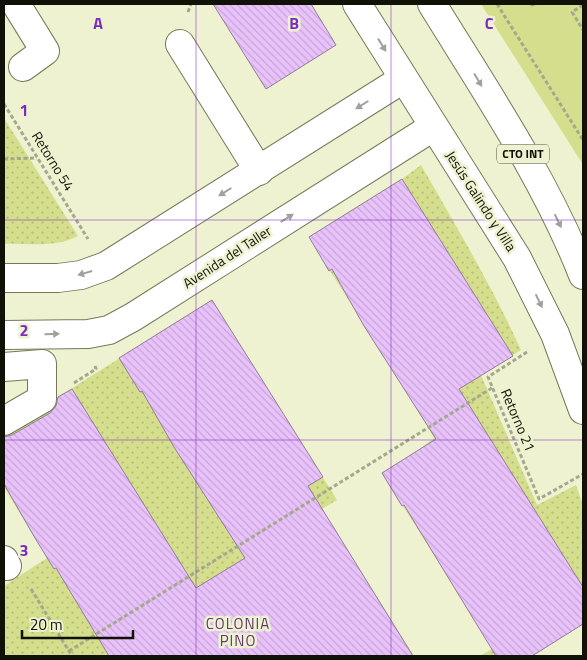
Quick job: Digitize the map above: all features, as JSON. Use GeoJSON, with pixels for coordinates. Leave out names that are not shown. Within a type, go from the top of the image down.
{"type":"FeatureCollection","features":[{"type":"Feature","properties":{"kind":"main road"},"geometry":{"type":"LineString","coordinates":[[16,4],[45,52],[23,67]]}},
{"type":"Feature","properties":{"kind":"main road","name":"Jesús Galindo y Villa"},"geometry":{"type":"LineString","coordinates":[[357,4],[517,258],[555,334],[583,410]]}},
{"type":"Feature","properties":{"kind":"main road","name":"CTO INT"},"geometry":{"type":"LineString","coordinates":[[432,4],[527,161],[576,257],[583,275]]}},
{"type":"Feature","properties":{"kind":"main road"},"geometry":{"type":"LineString","coordinates":[[180,44],[259,171]]}},
{"type":"Feature","properties":{"kind":"main road"},"geometry":{"type":"LineString","coordinates":[[4,278],[58,278],[81,275],[106,266],[404,79]]}},
{"type":"Feature","properties":{"kind":"main road","name":"Avenida del Taller"},"geometry":{"type":"LineString","coordinates":[[4,335],[88,334],[109,330],[133,317],[433,127]]}},
{"type":"Feature","properties":{"kind":"main road"},"geometry":{"type":"LineString","coordinates":[[4,367],[42,364],[42,399],[4,421]]}},
{"type":"Feature","properties":{"kind":"main road"},"geometry":{"type":"LineString","coordinates":[[4,560],[7,566],[4,566]]}},
{"type":"Feature","properties":{"kind":"path"},"geometry":{"type":"LineString","coordinates":[[497,4],[583,140]]}},
{"type":"Feature","properties":{"kind":"path"},"geometry":{"type":"LineString","coordinates":[[583,5],[572,12],[583,30]]}},
{"type":"Feature","properties":{"kind":"path","name":"Retorno 54"},"geometry":{"type":"LineString","coordinates":[[4,104],[83,230]]}},
{"type":"Feature","properties":{"kind":"path"},"geometry":{"type":"LineString","coordinates":[[4,159],[37,158]]}},
{"type":"Feature","properties":{"kind":"path","name":"Retorno 21"},"geometry":{"type":"LineString","coordinates":[[555,334],[488,377],[539,499],[583,474]]}},
{"type":"Feature","properties":{"kind":"path"},"geometry":{"type":"LineString","coordinates":[[69,651],[492,388]]}},
{"type":"Feature","properties":{"kind":"path"},"geometry":{"type":"LineString","coordinates":[[29,586],[72,656]]}},
{"type":"Feature","properties":{"kind":"green space"},"geometry":{"type":"Polygon","coordinates":[[[481,4],[583,4],[583,167],[582,163],[481,4]]]}},
{"type":"Feature","properties":{"kind":"green space"},"geometry":{"type":"Polygon","coordinates":[[[4,118],[78,236],[51,244],[4,244],[4,118]]]}},
{"type":"Feature","properties":{"kind":"green space"},"geometry":{"type":"Polygon","coordinates":[[[421,165],[486,279],[521,350],[481,375],[537,505],[576,485],[583,505],[583,624],[532,656],[480,656],[493,648],[382,473],[416,452],[434,438],[309,237],[402,179],[421,165]]]}},
{"type":"Feature","properties":{"kind":"green space"},"geometry":{"type":"Polygon","coordinates":[[[212,300],[337,500],[322,509],[414,656],[4,656],[4,586],[47,558],[4,487],[4,431],[212,300]]]}},
{"type":"Feature","properties":{"kind":"building"},"geometry":{"type":"Polygon","coordinates":[[[213,4],[311,4],[336,45],[266,89],[213,4]]]}},
{"type":"Feature","properties":{"kind":"building"},"geometry":{"type":"Polygon","coordinates":[[[402,179],[513,356],[459,389],[583,587],[583,624],[532,656],[496,656],[404,505],[402,506],[382,473],[436,439],[364,326],[332,269],[329,271],[309,237],[402,179]]]}},
{"type":"Feature","properties":{"kind":"building"},"geometry":{"type":"Polygon","coordinates":[[[212,300],[323,477],[308,486],[413,656],[109,656],[56,568],[54,569],[35,538],[4,484],[4,437],[12,435],[50,413],[56,406],[58,397],[72,389],[196,588],[245,558],[174,447],[142,391],[140,392],[119,358],[212,300]]]}},
{"type":"Feature","properties":{"kind":"district","name":"COLONIA PINO"},"geometry":{"type":"Point","coordinates":[238,632]}}]}
